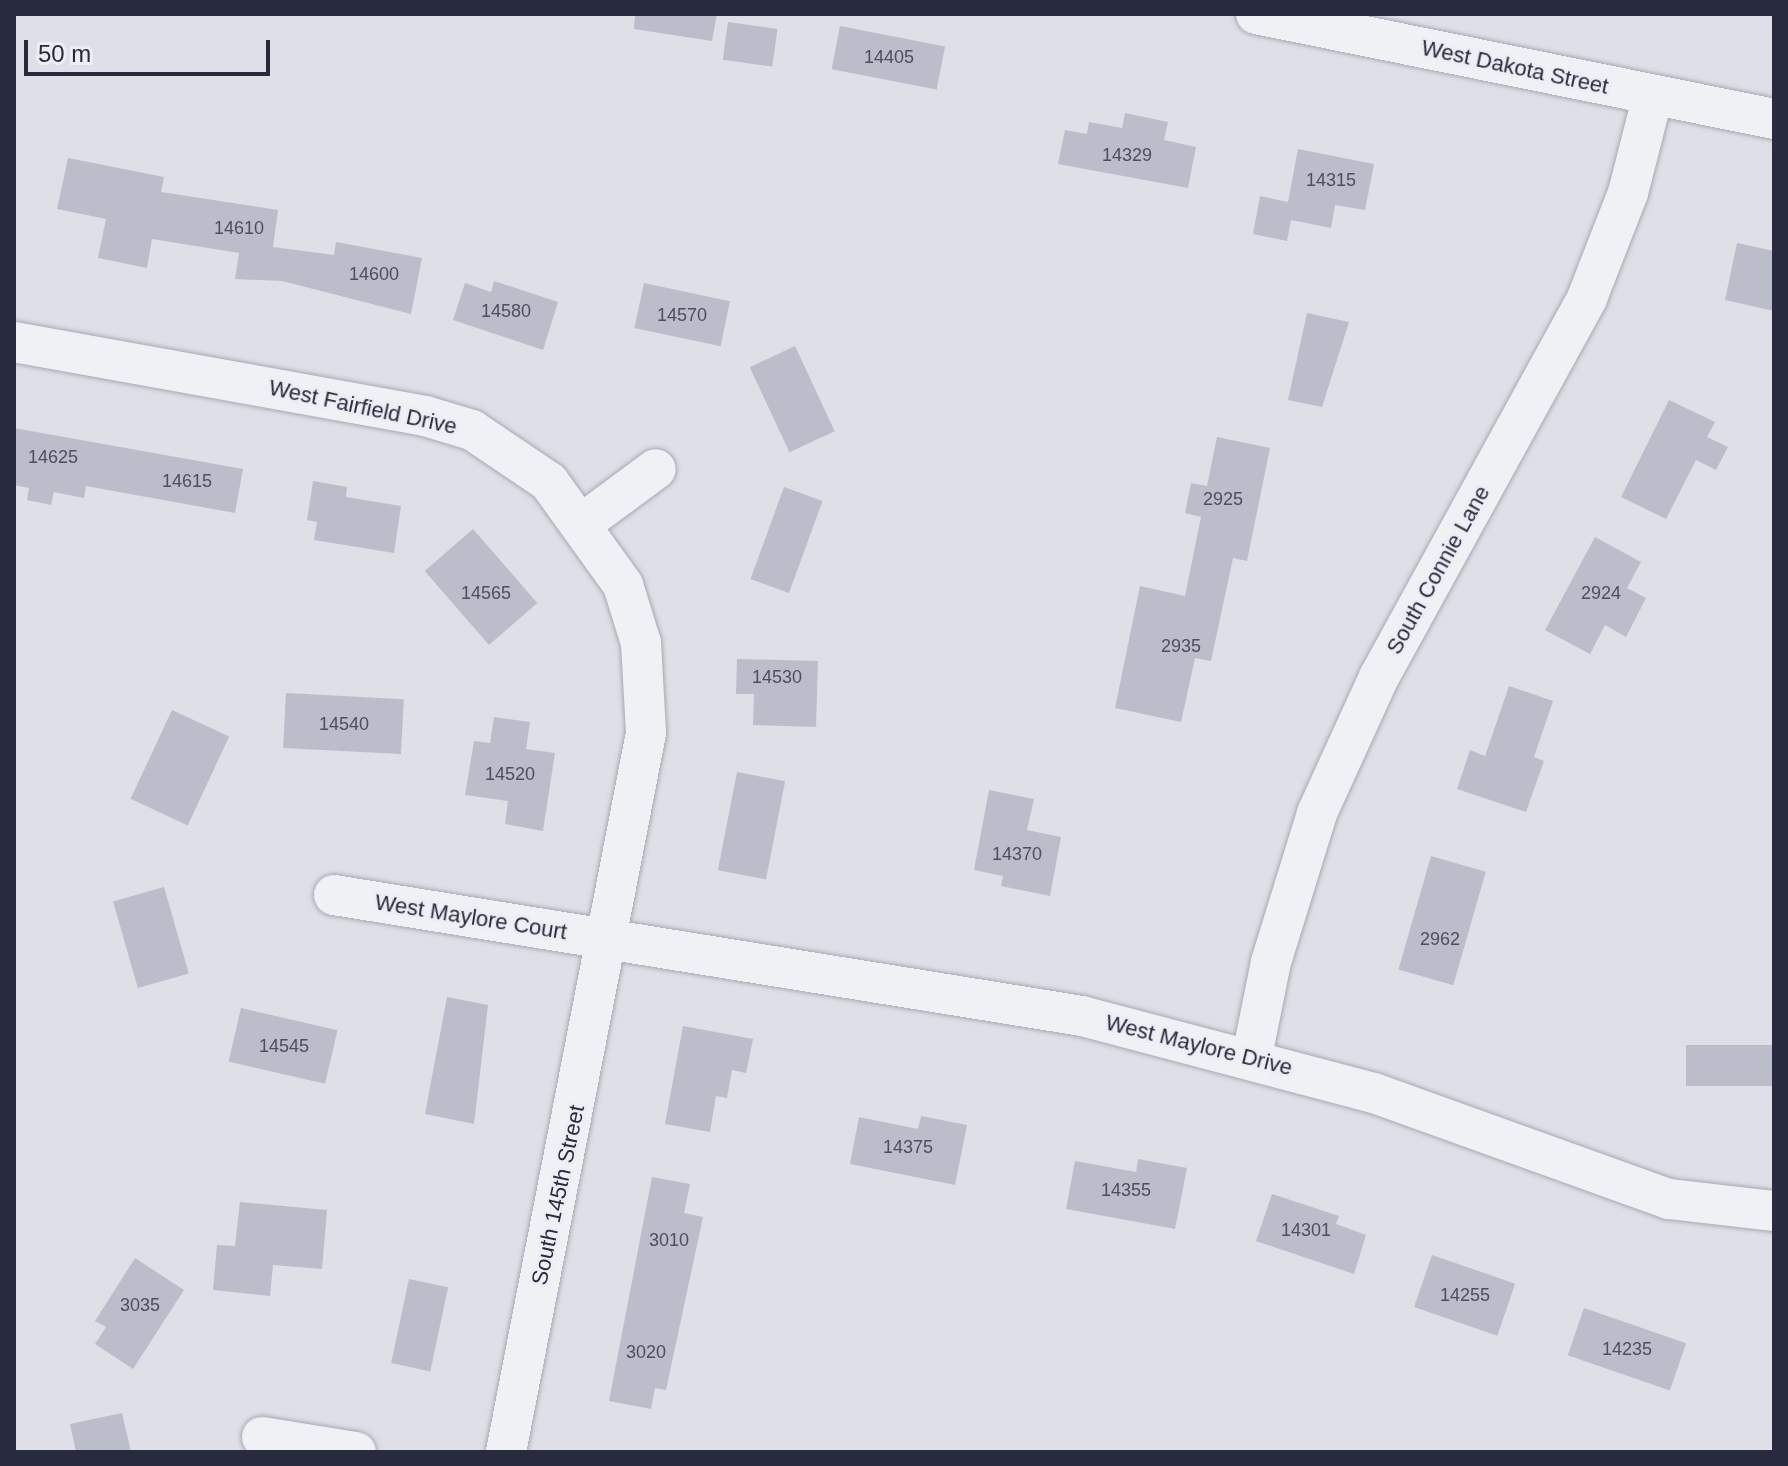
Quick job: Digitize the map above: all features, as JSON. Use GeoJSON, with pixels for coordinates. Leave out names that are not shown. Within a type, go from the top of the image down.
{"type":"FeatureCollection","features":[{"type":"Feature","properties":{"kind":"street","name":"West Dakota Street"},"geometry":{"type":"LineString","coordinates":[[1256,14],[1774,119]]}},
{"type":"Feature","properties":{"kind":"street","name":"South Connie Lane"},"geometry":{"type":"LineString","coordinates":[[1252,1056],[1274,950],[1317,813],[1379,677],[1587,298],[1628,193],[1653,95]]}},
{"type":"Feature","properties":{"kind":"street","name":"West Fairfield Drive"},"geometry":{"type":"LineString","coordinates":[[14,342],[437,419],[508,451],[584,522],[623,585],[645,678],[646,733],[609,938]]}},
{"type":"Feature","properties":{"kind":"street"},"geometry":{"type":"LineString","coordinates":[[584,522],[656,469]]}},
{"type":"Feature","properties":{"kind":"street","name":"West Maylore Court"},"geometry":{"type":"LineString","coordinates":[[334,895],[609,938]]}},
{"type":"Feature","properties":{"kind":"street","name":"West Maylore Drive"},"geometry":{"type":"LineString","coordinates":[[609,938],[1082,1016],[1252,1056],[1669,1199],[1774,1211]]}},
{"type":"Feature","properties":{"kind":"street","name":"South 145th Street"},"geometry":{"type":"LineString","coordinates":[[506,1452],[609,938]]}},
{"type":"Feature","properties":{"kind":"street"},"geometry":{"type":"LineString","coordinates":[[262,1437],[356,1452]]}},
{"type":"Feature","properties":{"kind":"building"},"geometry":{"type":"Polygon","coordinates":[[[635,14],[717,14],[712,41],[634,29],[635,14]]]}},
{"type":"Feature","properties":{"kind":"building"},"geometry":{"type":"Polygon","coordinates":[[[728,22],[778,29],[772,67],[723,60],[728,22]]]}},
{"type":"Feature","properties":{"kind":"building"},"geometry":{"type":"Polygon","coordinates":[[[840,26],[945,46],[937,90],[832,69],[840,26]]]}},
{"type":"Feature","properties":{"kind":"building"},"geometry":{"type":"Polygon","coordinates":[[[1125,113],[1168,122],[1164,140],[1196,147],[1188,188],[1058,164],[1065,130],[1087,134],[1089,122],[1122,128],[1125,113]]]}},
{"type":"Feature","properties":{"kind":"building"},"geometry":{"type":"Polygon","coordinates":[[[1298,149],[1374,164],[1365,210],[1335,205],[1331,228],[1291,220],[1287,241],[1253,234],[1260,196],[1288,202],[1298,149]]]}},
{"type":"Feature","properties":{"kind":"building"},"geometry":{"type":"Polygon","coordinates":[[[68,158],[164,177],[161,192],[278,210],[273,247],[334,255],[336,242],[422,258],[411,314],[282,281],[235,279],[239,253],[152,239],[147,268],[98,258],[106,219],[57,209],[68,158]]]}},
{"type":"Feature","properties":{"kind":"building"},"geometry":{"type":"Polygon","coordinates":[[[1737,243],[1774,251],[1774,311],[1725,300],[1737,243]]]}},
{"type":"Feature","properties":{"kind":"building"},"geometry":{"type":"Polygon","coordinates":[[[494,281],[558,302],[543,350],[453,320],[465,283],[491,292],[494,281]]]}},
{"type":"Feature","properties":{"kind":"building"},"geometry":{"type":"Polygon","coordinates":[[[644,283],[730,301],[721,346],[634,328],[644,283]]]}},
{"type":"Feature","properties":{"kind":"building"},"geometry":{"type":"Polygon","coordinates":[[[1307,313],[1349,322],[1322,407],[1288,400],[1307,313]]]}},
{"type":"Feature","properties":{"kind":"building"},"geometry":{"type":"Polygon","coordinates":[[[795,346],[835,431],[789,452],[750,367],[795,346]]]}},
{"type":"Feature","properties":{"kind":"building"},"geometry":{"type":"Polygon","coordinates":[[[1669,400],[1715,422],[1707,437],[1728,447],[1716,470],[1696,460],[1666,519],[1621,497],[1669,400]]]}},
{"type":"Feature","properties":{"kind":"building"},"geometry":{"type":"Polygon","coordinates":[[[14,428],[243,469],[235,513],[86,486],[84,498],[54,492],[51,505],[27,500],[29,488],[14,485],[14,428]]]}},
{"type":"Feature","properties":{"kind":"building"},"geometry":{"type":"Polygon","coordinates":[[[1217,437],[1270,448],[1247,561],[1233,558],[1211,661],[1195,658],[1181,722],[1115,708],[1140,586],[1185,596],[1201,517],[1185,513],[1191,483],[1207,486],[1217,437]]]}},
{"type":"Feature","properties":{"kind":"building"},"geometry":{"type":"Polygon","coordinates":[[[313,481],[347,487],[346,497],[401,506],[394,553],[314,540],[317,522],[307,520],[313,481]]]}},
{"type":"Feature","properties":{"kind":"building"},"geometry":{"type":"Polygon","coordinates":[[[784,487],[823,501],[789,593],[750,579],[784,487]]]}},
{"type":"Feature","properties":{"kind":"building"},"geometry":{"type":"Polygon","coordinates":[[[473,529],[537,603],[489,645],[425,571],[473,529]]]}},
{"type":"Feature","properties":{"kind":"building"},"geometry":{"type":"Polygon","coordinates":[[[1595,537],[1641,562],[1627,588],[1646,598],[1626,637],[1605,625],[1590,654],[1545,630],[1595,537]]]}},
{"type":"Feature","properties":{"kind":"building"},"geometry":{"type":"Polygon","coordinates":[[[737,659],[818,661],[816,727],[753,725],[754,694],[736,694],[737,659]]]}},
{"type":"Feature","properties":{"kind":"building"},"geometry":{"type":"Polygon","coordinates":[[[1509,686],[1553,701],[1534,757],[1544,761],[1526,812],[1457,789],[1470,750],[1485,756],[1509,686]]]}},
{"type":"Feature","properties":{"kind":"building"},"geometry":{"type":"Polygon","coordinates":[[[286,693],[404,699],[401,754],[283,748],[286,693]]]}},
{"type":"Feature","properties":{"kind":"building"},"geometry":{"type":"Polygon","coordinates":[[[172,710],[229,737],[188,825],[131,799],[172,710]]]}},
{"type":"Feature","properties":{"kind":"building"},"geometry":{"type":"Polygon","coordinates":[[[494,717],[530,722],[526,749],[555,753],[543,831],[505,824],[508,801],[465,795],[474,741],[490,743],[494,717]]]}},
{"type":"Feature","properties":{"kind":"building"},"geometry":{"type":"Polygon","coordinates":[[[737,772],[785,781],[766,880],[718,870],[737,772]]]}},
{"type":"Feature","properties":{"kind":"building"},"geometry":{"type":"Polygon","coordinates":[[[989,790],[1034,799],[1027,830],[1061,837],[1050,896],[1001,886],[1003,876],[974,870],[989,790]]]}},
{"type":"Feature","properties":{"kind":"building"},"geometry":{"type":"Polygon","coordinates":[[[1431,856],[1486,872],[1453,985],[1398,969],[1431,856]]]}},
{"type":"Feature","properties":{"kind":"building"},"geometry":{"type":"Polygon","coordinates":[[[164,887],[189,974],[138,988],[113,902],[164,887]]]}},
{"type":"Feature","properties":{"kind":"building"},"geometry":{"type":"Polygon","coordinates":[[[447,997],[488,1005],[474,1124],[425,1114],[447,997]]]}},
{"type":"Feature","properties":{"kind":"building"},"geometry":{"type":"Polygon","coordinates":[[[241,1008],[337,1030],[325,1084],[229,1062],[241,1008]]]}},
{"type":"Feature","properties":{"kind":"building"},"geometry":{"type":"Polygon","coordinates":[[[683,1026],[753,1039],[746,1073],[732,1070],[727,1098],[716,1096],[710,1132],[665,1124],[683,1026]]]}},
{"type":"Feature","properties":{"kind":"building"},"geometry":{"type":"Polygon","coordinates":[[[1686,1045],[1774,1045],[1774,1086],[1686,1086],[1686,1045]]]}},
{"type":"Feature","properties":{"kind":"building"},"geometry":{"type":"Polygon","coordinates":[[[921,1116],[967,1125],[955,1185],[850,1164],[859,1117],[918,1129],[921,1116]]]}},
{"type":"Feature","properties":{"kind":"building"},"geometry":{"type":"Polygon","coordinates":[[[1138,1159],[1187,1168],[1175,1229],[1066,1209],[1075,1161],[1136,1172],[1138,1159]]]}},
{"type":"Feature","properties":{"kind":"building"},"geometry":{"type":"Polygon","coordinates":[[[652,1177],[690,1184],[684,1213],[703,1217],[666,1390],[655,1388],[651,1409],[609,1401],[652,1177]]]}},
{"type":"Feature","properties":{"kind":"building"},"geometry":{"type":"Polygon","coordinates":[[[1272,1194],[1339,1216],[1336,1224],[1366,1235],[1354,1274],[1256,1241],[1272,1194]]]}},
{"type":"Feature","properties":{"kind":"building"},"geometry":{"type":"Polygon","coordinates":[[[240,1202],[327,1210],[322,1269],[273,1265],[270,1296],[213,1290],[217,1245],[235,1246],[240,1202]]]}},
{"type":"Feature","properties":{"kind":"building"},"geometry":{"type":"Polygon","coordinates":[[[1432,1255],[1515,1284],[1497,1336],[1414,1307],[1432,1255]]]}},
{"type":"Feature","properties":{"kind":"building"},"geometry":{"type":"Polygon","coordinates":[[[135,1258],[184,1290],[133,1369],[95,1344],[106,1327],[95,1321],[135,1258]]]}},
{"type":"Feature","properties":{"kind":"building"},"geometry":{"type":"Polygon","coordinates":[[[409,1279],[448,1287],[430,1371],[391,1363],[409,1279]]]}},
{"type":"Feature","properties":{"kind":"building"},"geometry":{"type":"Polygon","coordinates":[[[1584,1308],[1686,1343],[1670,1390],[1568,1355],[1584,1308]]]}},
{"type":"Feature","properties":{"kind":"building"},"geometry":{"type":"Polygon","coordinates":[[[122,1413],[131,1452],[76,1452],[70,1424],[122,1413]]]}}]}
